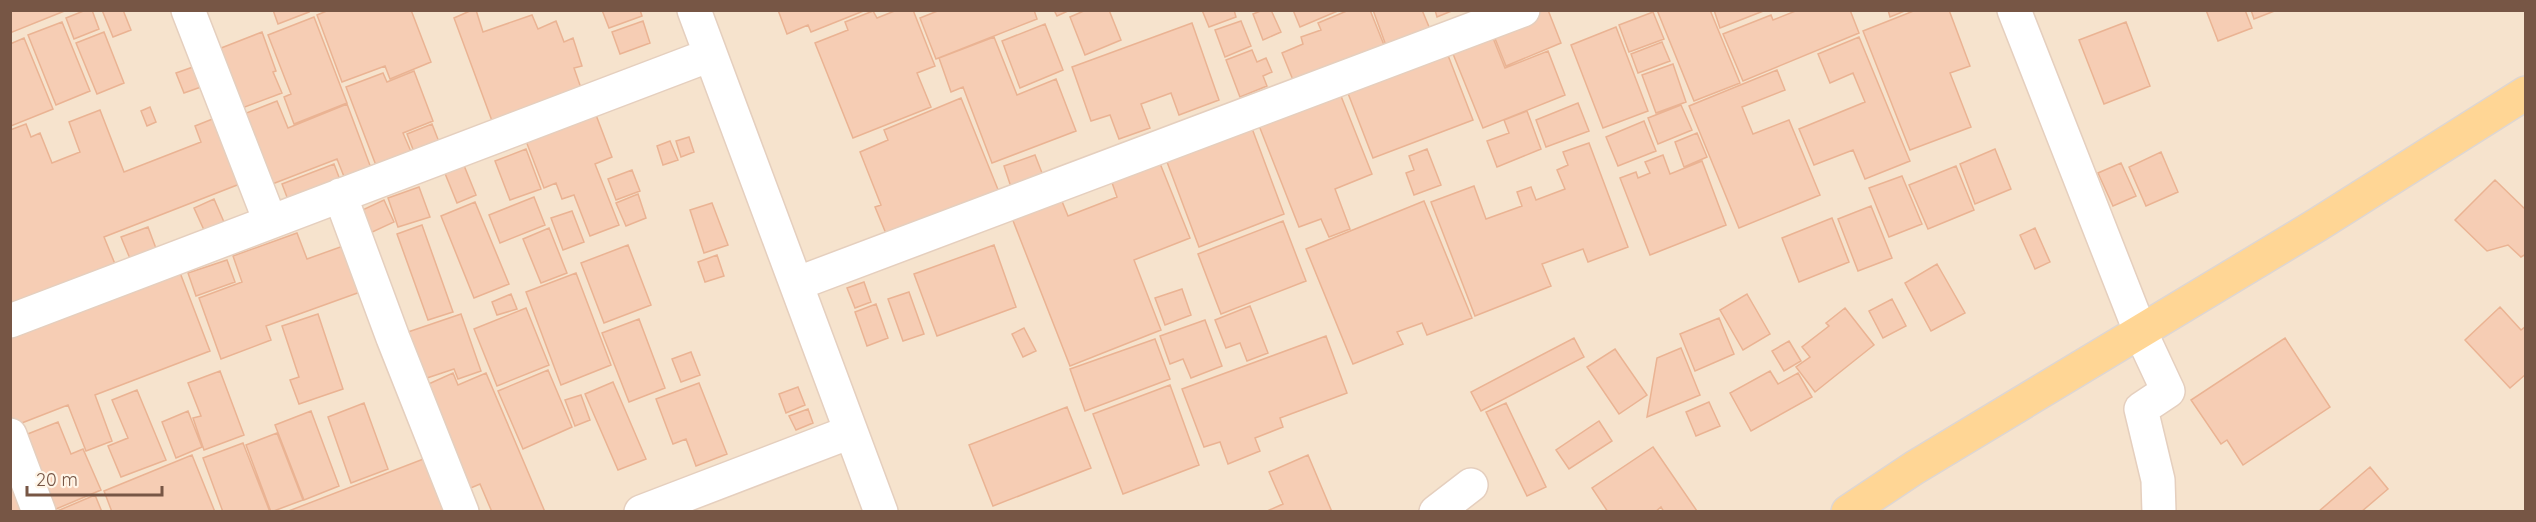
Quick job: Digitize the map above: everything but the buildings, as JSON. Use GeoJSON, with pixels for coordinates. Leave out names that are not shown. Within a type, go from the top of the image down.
{"type":"FeatureCollection","features":[{"type":"Feature","properties":{"kind":"main road"},"geometry":{"type":"LineString","coordinates":[[1848,512],[1914,468],[2318,225],[2526,93]]}},
{"type":"Feature","properties":{"kind":"street"},"geometry":{"type":"LineString","coordinates":[[188,10],[270,221]]}},
{"type":"Feature","properties":{"kind":"street"},"geometry":{"type":"LineString","coordinates":[[694,10],[881,512]]}},
{"type":"Feature","properties":{"kind":"street"},"geometry":{"type":"LineString","coordinates":[[796,284],[1522,10]]}},
{"type":"Feature","properties":{"kind":"street"},"geometry":{"type":"LineString","coordinates":[[2014,10],[2140,331],[2168,391],[2141,410],[2158,480],[2159,512]]}},
{"type":"Feature","properties":{"kind":"street"},"geometry":{"type":"LineString","coordinates":[[10,321],[710,55]]}},
{"type":"Feature","properties":{"kind":"street"},"geometry":{"type":"LineString","coordinates":[[340,195],[393,338],[462,512]]}},
{"type":"Feature","properties":{"kind":"street"},"geometry":{"type":"LineString","coordinates":[[648,510],[850,432]]}},
{"type":"Feature","properties":{"kind":"street"},"geometry":{"type":"LineString","coordinates":[[10,435],[39,512]]}},
{"type":"Feature","properties":{"kind":"street"},"geometry":{"type":"LineString","coordinates":[[1436,512],[1471,485]]}},
{"type":"Feature","properties":{"kind":"shaded area"},"geometry":{"type":"Polygon","coordinates":[[[11,11],[2525,11],[2525,511],[11,511],[11,11]]]}}]}
